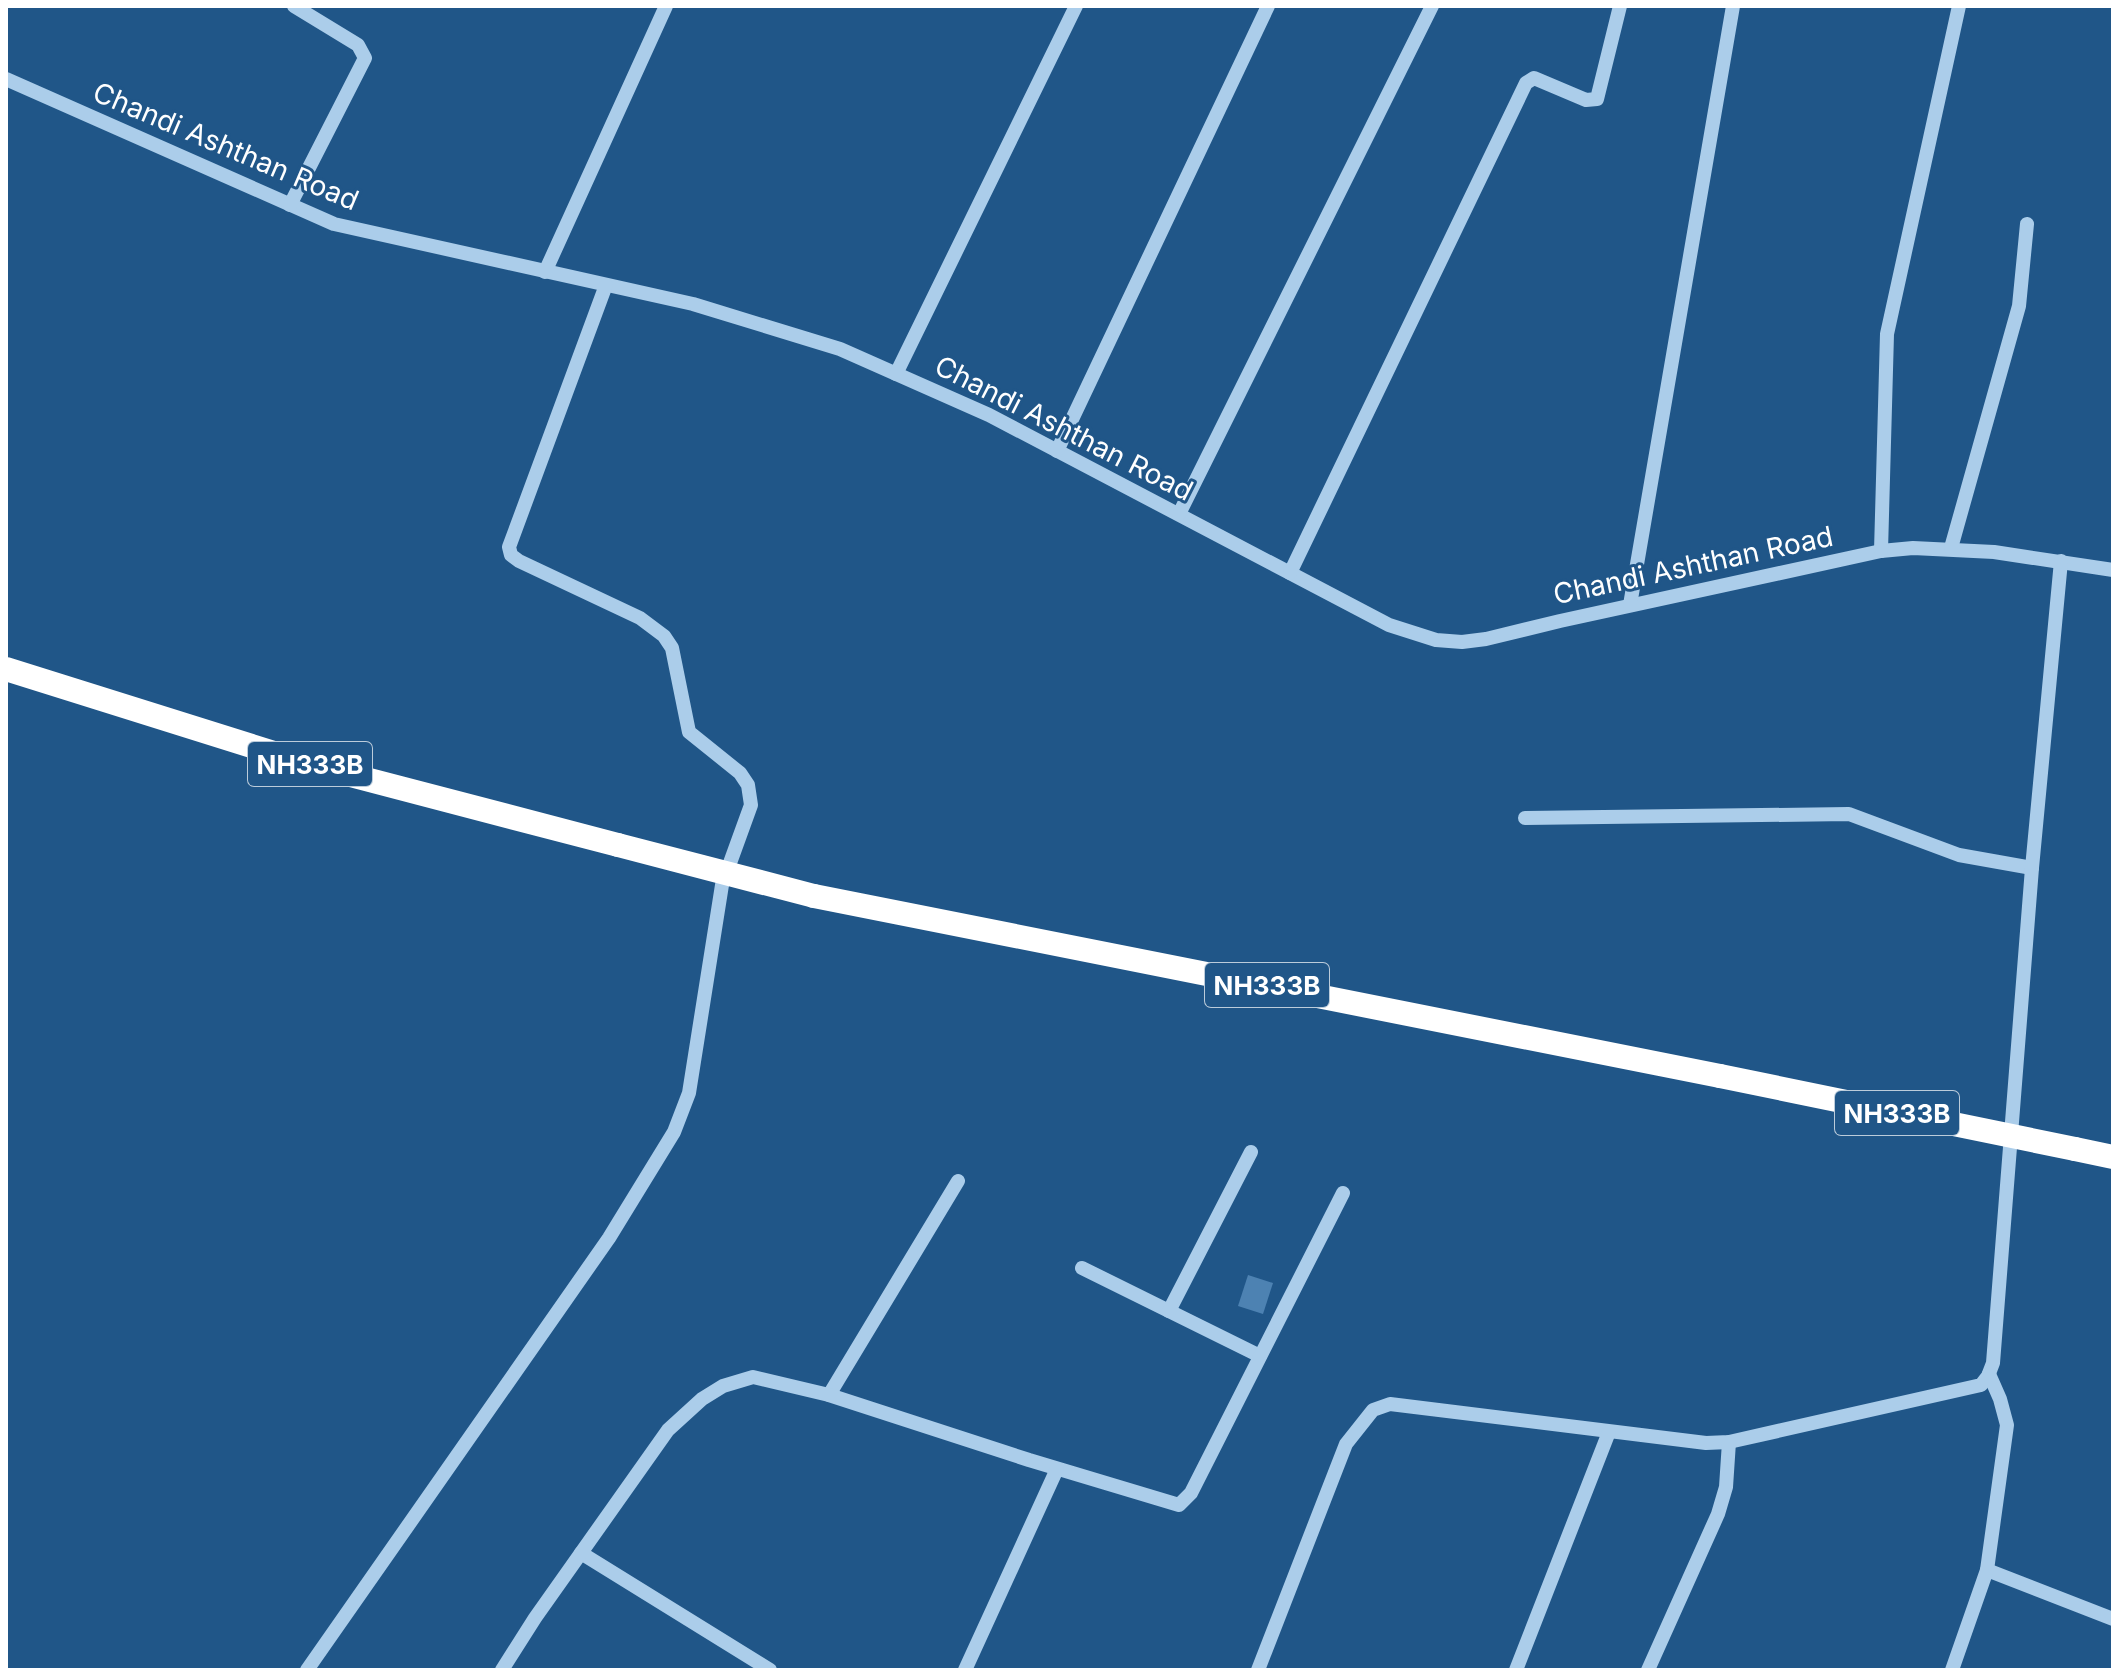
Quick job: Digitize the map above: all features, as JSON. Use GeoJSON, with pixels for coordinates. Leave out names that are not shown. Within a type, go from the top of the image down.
{"type":"FeatureCollection","features":[{"type":"Feature","properties":{"kind":"highway","name":"NH333B"},"geometry":{"type":"LineString","coordinates":[[6,669],[312,765],[814,896],[2113,1157]]}},
{"type":"Feature","properties":{"kind":"street"},"geometry":{"type":"LineString","coordinates":[[290,205],[365,58],[358,45],[294,6]]}},
{"type":"Feature","properties":{"kind":"street"},"geometry":{"type":"LineString","coordinates":[[545,272],[666,6]]}},
{"type":"Feature","properties":{"kind":"street"},"geometry":{"type":"LineString","coordinates":[[896,374],[1076,6]]}},
{"type":"Feature","properties":{"kind":"street"},"geometry":{"type":"LineString","coordinates":[[1057,451],[1268,6]]}},
{"type":"Feature","properties":{"kind":"street"},"geometry":{"type":"LineString","coordinates":[[1179,514],[1432,6]]}},
{"type":"Feature","properties":{"kind":"street"},"geometry":{"type":"LineString","coordinates":[[1290,573],[1526,83],[1534,78],[1586,100],[1597,99],[1620,6]]}},
{"type":"Feature","properties":{"kind":"street"},"geometry":{"type":"LineString","coordinates":[[1630,605],[1733,6]]}},
{"type":"Feature","properties":{"kind":"street"},"geometry":{"type":"LineString","coordinates":[[1881,551],[1887,334],[1959,6]]}},
{"type":"Feature","properties":{"kind":"street","name":"Chandi Ashthan Road"},"geometry":{"type":"LineString","coordinates":[[6,79],[334,224],[693,304],[840,349],[989,415],[1389,625],[1436,640],[1462,642],[1486,639],[1881,551],[1951,548],[2113,570]]}},
{"type":"Feature","properties":{"kind":"street"},"geometry":{"type":"LineString","coordinates":[[1951,548],[2019,306],[2027,224]]}},
{"type":"Feature","properties":{"kind":"street"},"geometry":{"type":"LineString","coordinates":[[307,1670],[609,1238],[674,1132],[689,1093],[722,885],[751,805],[748,785],[740,773],[689,732],[672,648],[664,636],[640,618],[519,561],[511,555],[509,547],[606,285]]}},
{"type":"Feature","properties":{"kind":"street"},"geometry":{"type":"LineString","coordinates":[[1258,1670],[1346,1444],[1373,1410],[1390,1404],[1683,1441],[1729,1442],[1981,1385],[1989,1374],[1993,1363],[2032,868],[2061,561]]}},
{"type":"Feature","properties":{"kind":"street"},"geometry":{"type":"LineString","coordinates":[[1525,818],[1849,814],[1959,855],[2032,868]]}},
{"type":"Feature","properties":{"kind":"street"},"geometry":{"type":"LineString","coordinates":[[1169,1311],[1251,1152]]}},
{"type":"Feature","properties":{"kind":"street"},"geometry":{"type":"LineString","coordinates":[[829,1395],[958,1181]]}},
{"type":"Feature","properties":{"kind":"street"},"geometry":{"type":"LineString","coordinates":[[502,1670],[668,1430],[702,1399],[723,1386],[753,1377],[829,1395],[1179,1505],[1191,1493],[1343,1193]]}},
{"type":"Feature","properties":{"kind":"street"},"geometry":{"type":"LineString","coordinates":[[1082,1268],[1260,1356]]}},
{"type":"Feature","properties":{"kind":"street"},"geometry":{"type":"LineString","coordinates":[[1952,1670],[1987,1570],[2007,1425],[1989,1374]]}},
{"type":"Feature","properties":{"kind":"street"},"geometry":{"type":"LineString","coordinates":[[1516,1670],[1609,1432]]}},
{"type":"Feature","properties":{"kind":"street"},"geometry":{"type":"LineString","coordinates":[[1648,1670],[1718,1514],[1726,1487],[1729,1442]]}},
{"type":"Feature","properties":{"kind":"street"},"geometry":{"type":"LineString","coordinates":[[965,1670],[1057,1469]]}},
{"type":"Feature","properties":{"kind":"street"},"geometry":{"type":"LineString","coordinates":[[581,1553],[770,1670]]}},
{"type":"Feature","properties":{"kind":"street"},"geometry":{"type":"LineString","coordinates":[[1987,1570],[2113,1619]]}},
{"type":"Feature","properties":{"kind":"building"},"geometry":{"type":"Polygon","coordinates":[[[1248,1275],[1273,1283],[1263,1314],[1238,1306],[1248,1275]]]}}]}
